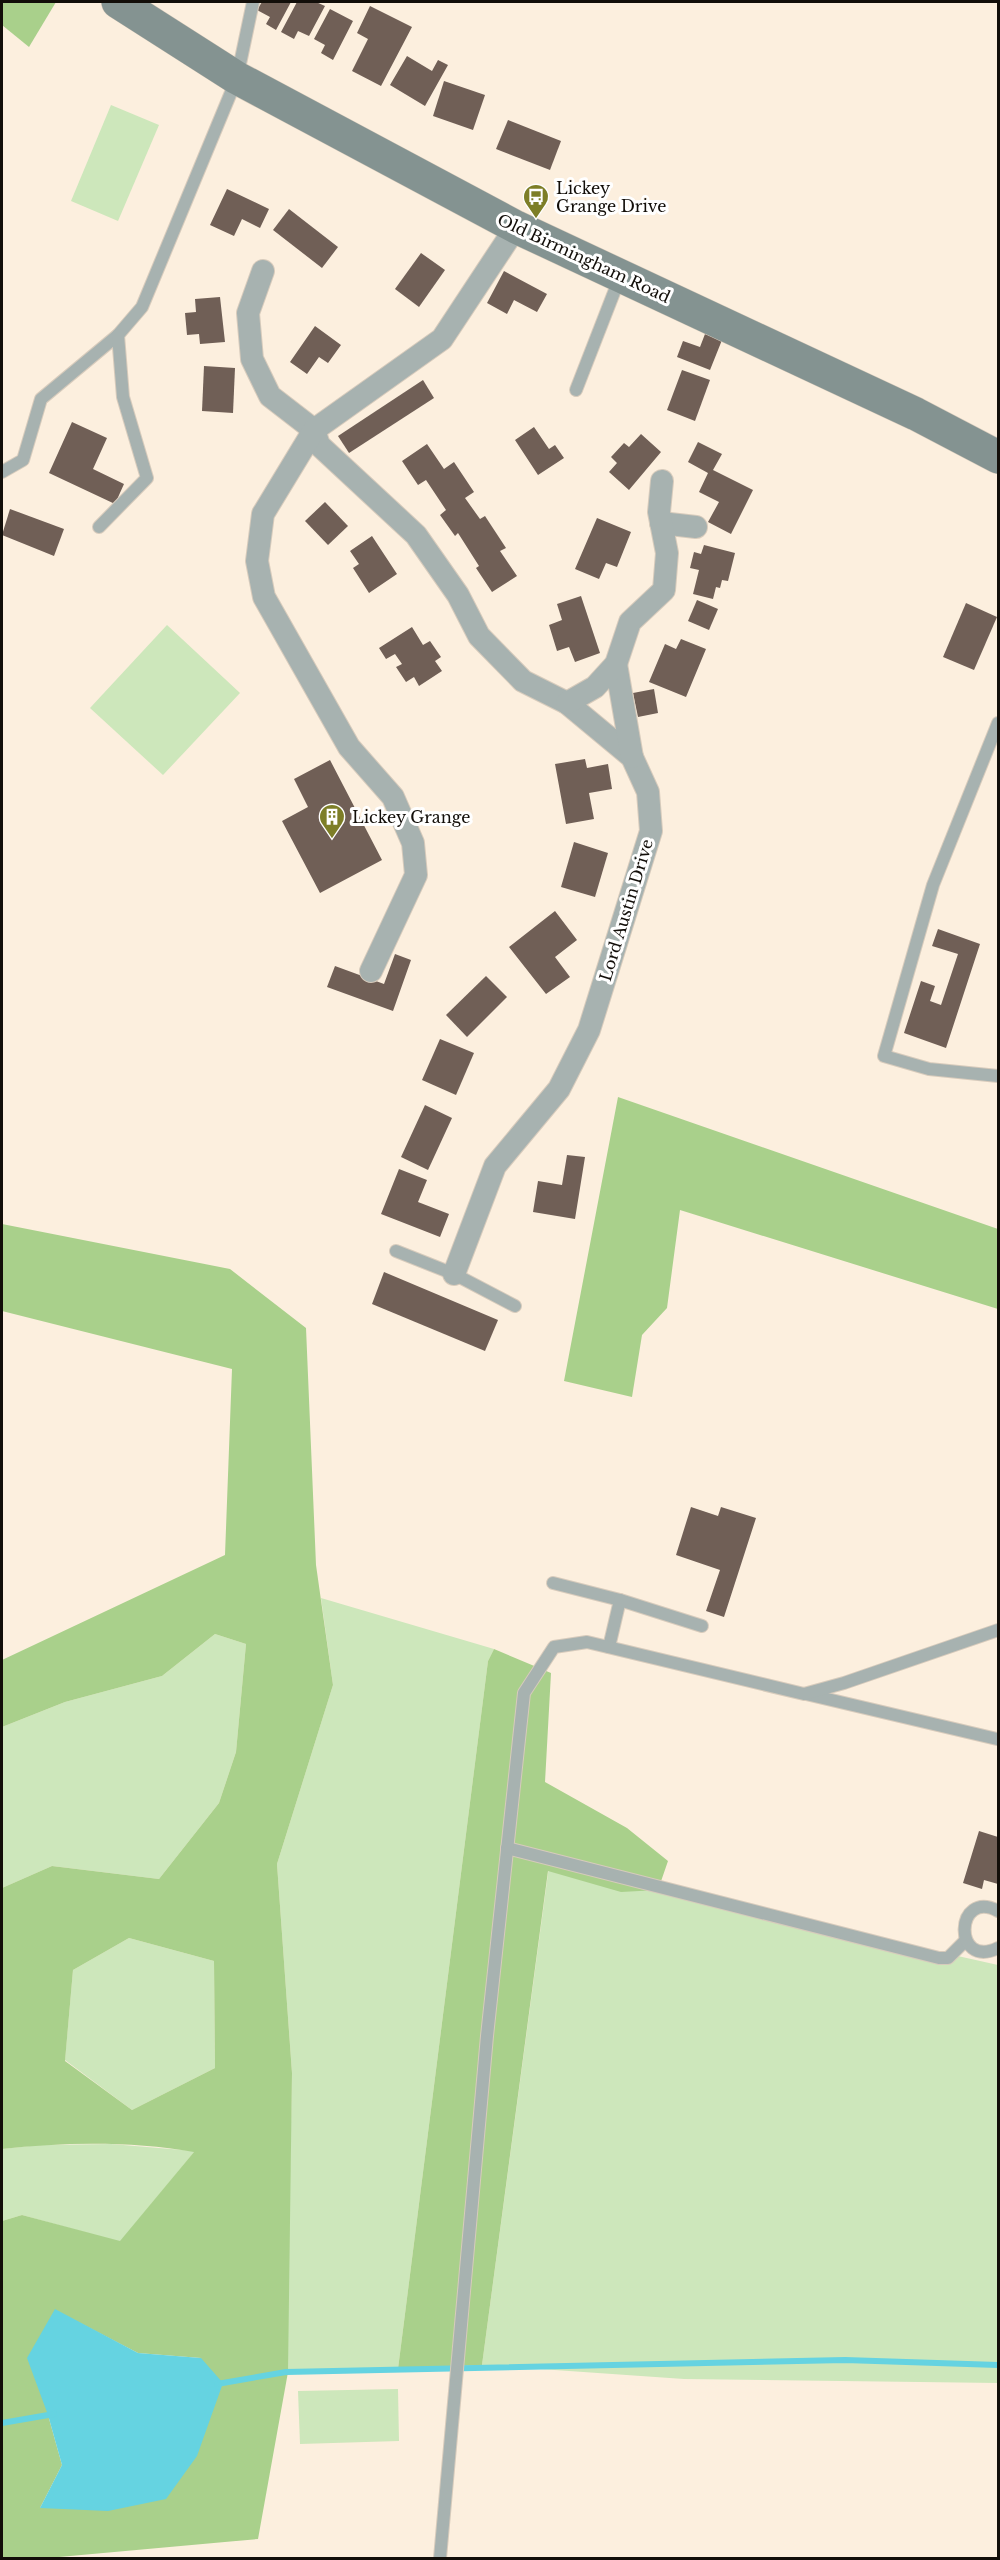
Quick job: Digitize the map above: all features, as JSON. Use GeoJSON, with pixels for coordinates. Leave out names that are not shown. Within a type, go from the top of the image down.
{"type":"FeatureCollection","features":[{"type":"Feature","properties":{"kind":"main road","name":"Old Birmingham Road"},"geometry":{"type":"LineString","coordinates":[[118,2],[237,78],[516,227],[916,414],[999,457]]}},
{"type":"Feature","properties":{"kind":"street"},"geometry":{"type":"LineString","coordinates":[[371,971],[416,875],[413,843],[393,796],[349,747],[264,597],[257,561],[263,514],[314,430],[442,339],[516,227]]}},
{"type":"Feature","properties":{"kind":"street","name":"Lord Austin Drive"},"geometry":{"type":"LineString","coordinates":[[264,271],[248,313],[252,359],[270,396],[314,430],[320,445],[416,535],[458,595],[479,636],[523,681],[567,703],[632,757],[648,792],[651,831],[589,1030],[559,1089],[495,1166],[454,1274]]}},
{"type":"Feature","properties":{"kind":"street"},"geometry":{"type":"LineString","coordinates":[[567,703],[595,687],[616,664],[630,622],[664,590],[667,553],[659,512],[662,481]]}},
{"type":"Feature","properties":{"kind":"street"},"geometry":{"type":"LineString","coordinates":[[661,523],[696,527]]}},
{"type":"Feature","properties":{"kind":"street"},"geometry":{"type":"LineString","coordinates":[[616,664],[632,757]]}},
{"type":"Feature","properties":{"kind":"lane"},"geometry":{"type":"LineString","coordinates":[[2,472],[23,460],[41,399],[118,335],[142,307],[237,78],[253,2]]}},
{"type":"Feature","properties":{"kind":"lane"},"geometry":{"type":"LineString","coordinates":[[576,390],[621,276]]}},
{"type":"Feature","properties":{"kind":"lane"},"geometry":{"type":"LineString","coordinates":[[99,527],[147,478],[123,397],[118,335]]}},
{"type":"Feature","properties":{"kind":"lane"},"geometry":{"type":"LineString","coordinates":[[999,723],[933,885],[884,1056],[929,1069],[999,1076]]}},
{"type":"Feature","properties":{"kind":"lane"},"geometry":{"type":"LineString","coordinates":[[396,1251],[454,1274],[515,1306]]}},
{"type":"Feature","properties":{"kind":"lane"},"geometry":{"type":"LineString","coordinates":[[553,1583],[620,1600],[702,1626]]}},
{"type":"Feature","properties":{"kind":"lane"},"geometry":{"type":"LineString","coordinates":[[609,1647],[610,1632],[620,1600]]}},
{"type":"Feature","properties":{"kind":"lane"},"geometry":{"type":"LineString","coordinates":[[804,1694],[844,1683],[999,1630]]}},
{"type":"Feature","properties":{"kind":"lane"},"geometry":{"type":"LineString","coordinates":[[440,2559],[487,2036],[524,1693],[554,1647],[587,1642],[997,1739]]}},
{"type":"Feature","properties":{"kind":"lane"},"geometry":{"type":"LineString","coordinates":[[507,1848],[939,1958],[948,1958],[966,1940]]}},
{"type":"Feature","properties":{"kind":"lane"},"geometry":{"type":"LineString","coordinates":[[999,1911],[983,1907],[970,1913],[964,1925],[966,1940],[970,1946],[984,1952],[999,1948]]}},
{"type":"Feature","properties":{"kind":"green space"},"geometry":{"type":"Polygon","coordinates":[[[2,2],[56,2],[29,47],[2,25],[2,2]]]}},
{"type":"Feature","properties":{"kind":"green space"},"geometry":{"type":"Polygon","coordinates":[[[111,105],[159,125],[118,221],[71,201],[111,105]]]}},
{"type":"Feature","properties":{"kind":"green space"},"geometry":{"type":"Polygon","coordinates":[[[167,625],[240,693],[163,775],[90,708],[167,625]]]}},
{"type":"Feature","properties":{"kind":"green space"},"geometry":{"type":"Polygon","coordinates":[[[618,1097],[998,1229],[998,1309],[680,1210],[667,1308],[642,1335],[632,1397],[564,1381],[618,1097]]]}},
{"type":"Feature","properties":{"kind":"green space"},"geometry":{"type":"Polygon","coordinates":[[[2,1224],[230,1269],[306,1328],[316,1565],[333,1685],[277,1864],[292,2073],[288,2372],[258,2539],[48,2558],[2,2558],[2,2221],[22,2215],[120,2241],[194,2152],[122,2144],[49,2145],[2,2149],[2,1888],[52,1866],[159,1879],[219,1803],[236,1752],[246,1644],[215,1634],[162,1676],[65,1702],[2,1727],[2,1660],[225,1555],[232,1369],[2,1311],[2,1224]],[[129,1938],[73,1970],[65,2061],[132,2110],[215,2068],[214,1961],[129,1938]],[[55,2310],[48,2415],[62,2465],[40,2508],[201,2358],[138,2353],[55,2310]]]}},
{"type":"Feature","properties":{"kind":"green space"},"geometry":{"type":"Polygon","coordinates":[[[321,1598],[494,1649],[488,1661],[398,2369],[286,2372],[292,2073],[277,1864],[333,1685],[321,1598]]]}},
{"type":"Feature","properties":{"kind":"green space"},"geometry":{"type":"Polygon","coordinates":[[[215,1634],[246,1644],[236,1752],[219,1803],[159,1879],[52,1866],[2,1888],[2,1727],[65,1702],[162,1676],[215,1634]]]}},
{"type":"Feature","properties":{"kind":"green space"},"geometry":{"type":"Polygon","coordinates":[[[494,1649],[551,1673],[545,1782],[627,1828],[668,1861],[658,1890],[621,1892],[548,1871],[482,2365],[398,2369],[488,1661],[494,1649]]]}},
{"type":"Feature","properties":{"kind":"green space"},"geometry":{"type":"Polygon","coordinates":[[[551,1851],[837,1929],[998,1965],[998,2383],[684,2379],[482,2365],[551,1851]]]}},
{"type":"Feature","properties":{"kind":"green space"},"geometry":{"type":"Polygon","coordinates":[[[129,1938],[214,1961],[215,2068],[132,2110],[65,2060],[73,1970],[129,1938]]]}},
{"type":"Feature","properties":{"kind":"green space"},"geometry":{"type":"Polygon","coordinates":[[[111,2144],[195,2151],[120,2242],[22,2215],[2,2221],[2,2149],[39,2145],[111,2144]]]}},
{"type":"Feature","properties":{"kind":"green space"},"geometry":{"type":"Polygon","coordinates":[[[398,2389],[399,2441],[300,2444],[298,2391],[398,2389]]]}},
{"type":"Feature","properties":{"kind":"water"},"geometry":{"type":"Polygon","coordinates":[[[55,2309],[138,2353],[201,2358],[223,2383],[197,2456],[166,2499],[108,2511],[40,2508],[62,2465],[48,2415],[27,2358],[55,2309]]]}},
{"type":"Feature","properties":{"kind":"building"},"geometry":{"type":"Polygon","coordinates":[[[262,2],[291,2],[276,30],[266,24],[270,17],[257,10],[262,2]]]}},
{"type":"Feature","properties":{"kind":"building"},"geometry":{"type":"Polygon","coordinates":[[[297,2],[316,2],[325,6],[309,36],[298,31],[294,39],[281,32],[297,2]]]}},
{"type":"Feature","properties":{"kind":"building"},"geometry":{"type":"Polygon","coordinates":[[[370,6],[412,27],[381,86],[352,71],[368,39],[357,33],[370,6]]]}},
{"type":"Feature","properties":{"kind":"building"},"geometry":{"type":"Polygon","coordinates":[[[330,9],[353,21],[333,60],[321,53],[325,45],[314,39],[330,9]]]}},
{"type":"Feature","properties":{"kind":"building"},"geometry":{"type":"Polygon","coordinates":[[[407,56],[432,71],[438,60],[448,65],[425,106],[390,85],[407,56]]]}},
{"type":"Feature","properties":{"kind":"building"},"geometry":{"type":"Polygon","coordinates":[[[444,81],[485,95],[473,130],[433,116],[444,81]]]}},
{"type":"Feature","properties":{"kind":"building"},"geometry":{"type":"Polygon","coordinates":[[[508,120],[561,141],[550,170],[496,149],[508,120]]]}},
{"type":"Feature","properties":{"kind":"building"},"geometry":{"type":"Polygon","coordinates":[[[227,189],[269,209],[260,228],[242,219],[234,236],[210,225],[227,189]]]}},
{"type":"Feature","properties":{"kind":"building"},"geometry":{"type":"Polygon","coordinates":[[[289,209],[338,247],[322,268],[273,230],[289,209]]]}},
{"type":"Feature","properties":{"kind":"building"},"geometry":{"type":"Polygon","coordinates":[[[421,253],[445,270],[419,307],[395,289],[421,253]]]}},
{"type":"Feature","properties":{"kind":"building"},"geometry":{"type":"Polygon","coordinates":[[[504,271],[547,294],[537,312],[514,300],[507,314],[487,303],[504,271]]]}},
{"type":"Feature","properties":{"kind":"building"},"geometry":{"type":"Polygon","coordinates":[[[220,297],[225,342],[200,344],[199,334],[187,335],[185,313],[196,312],[195,299],[220,297]]]}},
{"type":"Feature","properties":{"kind":"building"},"geometry":{"type":"Polygon","coordinates":[[[315,326],[341,345],[328,363],[319,357],[307,374],[290,362],[315,326]]]}},
{"type":"Feature","properties":{"kind":"building"},"geometry":{"type":"Polygon","coordinates":[[[705,334],[722,340],[710,370],[677,357],[683,341],[700,347],[705,334]]]}},
{"type":"Feature","properties":{"kind":"building"},"geometry":{"type":"Polygon","coordinates":[[[204,366],[235,368],[233,413],[202,411],[204,366]]]}},
{"type":"Feature","properties":{"kind":"building"},"geometry":{"type":"Polygon","coordinates":[[[682,370],[710,380],[695,421],[667,410],[682,370]]]}},
{"type":"Feature","properties":{"kind":"building"},"geometry":{"type":"Polygon","coordinates":[[[423,380],[434,398],[349,453],[338,436],[423,380]]]}},
{"type":"Feature","properties":{"kind":"building"},"geometry":{"type":"Polygon","coordinates":[[[72,422],[107,438],[93,469],[124,484],[115,504],[49,473],[72,422]]]}},
{"type":"Feature","properties":{"kind":"building"},"geometry":{"type":"Polygon","coordinates":[[[534,427],[549,449],[555,445],[564,458],[538,475],[515,440],[534,427]]]}},
{"type":"Feature","properties":{"kind":"building"},"geometry":{"type":"Polygon","coordinates":[[[641,434],[661,452],[629,490],[609,472],[617,463],[611,457],[624,443],[629,447],[641,434]]]}},
{"type":"Feature","properties":{"kind":"building"},"geometry":{"type":"Polygon","coordinates":[[[698,442],[722,454],[713,470],[753,490],[731,534],[708,522],[719,502],[699,492],[708,473],[688,462],[698,442]]]}},
{"type":"Feature","properties":{"kind":"building"},"geometry":{"type":"Polygon","coordinates":[[[427,444],[444,469],[454,462],[474,492],[465,498],[480,519],[485,516],[506,548],[500,551],[517,576],[492,592],[476,568],[479,566],[458,533],[455,536],[440,515],[446,510],[426,480],[418,485],[402,461],[427,444]]]}},
{"type":"Feature","properties":{"kind":"building"},"geometry":{"type":"Polygon","coordinates":[[[325,502],[348,526],[328,545],[305,521],[325,502]]]}},
{"type":"Feature","properties":{"kind":"building"},"geometry":{"type":"Polygon","coordinates":[[[10,509],[64,529],[54,556],[2,535],[10,509]]]}},
{"type":"Feature","properties":{"kind":"building"},"geometry":{"type":"Polygon","coordinates":[[[597,518],[631,532],[617,567],[606,563],[599,579],[575,569],[597,518]]]}},
{"type":"Feature","properties":{"kind":"building"},"geometry":{"type":"Polygon","coordinates":[[[372,536],[397,574],[369,593],[353,568],[359,564],[350,551],[372,536]]]}},
{"type":"Feature","properties":{"kind":"building"},"geometry":{"type":"Polygon","coordinates":[[[704,545],[735,553],[728,581],[722,580],[720,588],[716,587],[713,599],[693,594],[699,570],[690,568],[694,552],[701,554],[704,545]]]}},
{"type":"Feature","properties":{"kind":"building"},"geometry":{"type":"Polygon","coordinates":[[[581,596],[600,653],[575,662],[569,647],[557,651],[549,625],[562,620],[557,604],[581,596]]]}},
{"type":"Feature","properties":{"kind":"building"},"geometry":{"type":"Polygon","coordinates":[[[697,600],[718,609],[709,630],[688,621],[697,600]]]}},
{"type":"Feature","properties":{"kind":"building"},"geometry":{"type":"Polygon","coordinates":[[[966,603],[997,617],[974,670],[943,657],[966,603]]]}},
{"type":"Feature","properties":{"kind":"building"},"geometry":{"type":"Polygon","coordinates":[[[412,627],[423,645],[430,641],[441,657],[435,661],[442,671],[419,686],[414,677],[406,682],[396,667],[402,664],[395,654],[386,659],[379,648],[412,627]]]}},
{"type":"Feature","properties":{"kind":"building"},"geometry":{"type":"Polygon","coordinates":[[[681,639],[706,649],[686,697],[649,682],[665,644],[676,649],[681,639]]]}},
{"type":"Feature","properties":{"kind":"building"},"geometry":{"type":"Polygon","coordinates":[[[654,689],[658,713],[638,717],[633,693],[654,689]]]}},
{"type":"Feature","properties":{"kind":"building"},"geometry":{"type":"Polygon","coordinates":[[[585,759],[587,768],[608,764],[612,789],[589,793],[594,819],[566,824],[555,764],[585,759]]]}},
{"type":"Feature","properties":{"kind":"building","name":"Lickey Grange"},"geometry":{"type":"Polygon","coordinates":[[[330,760],[382,860],[320,893],[282,821],[308,807],[294,779],[330,760]]]}},
{"type":"Feature","properties":{"kind":"building"},"geometry":{"type":"Polygon","coordinates":[[[574,842],[608,853],[595,897],[561,887],[574,842]]]}},
{"type":"Feature","properties":{"kind":"building"},"geometry":{"type":"Polygon","coordinates":[[[555,911],[577,940],[555,957],[570,977],[546,994],[509,947],[555,911]]]}},
{"type":"Feature","properties":{"kind":"building"},"geometry":{"type":"Polygon","coordinates":[[[938,929],[980,944],[946,1048],[904,1033],[921,981],[935,986],[930,1001],[941,1005],[958,954],[932,946],[938,929]]]}},
{"type":"Feature","properties":{"kind":"building"},"geometry":{"type":"Polygon","coordinates":[[[395,954],[411,960],[393,1011],[327,987],[335,966],[384,984],[395,954]]]}},
{"type":"Feature","properties":{"kind":"building"},"geometry":{"type":"Polygon","coordinates":[[[486,976],[507,997],[467,1037],[446,1015],[486,976]]]}},
{"type":"Feature","properties":{"kind":"building"},"geometry":{"type":"Polygon","coordinates":[[[440,1039],[474,1053],[456,1095],[422,1080],[440,1039]]]}},
{"type":"Feature","properties":{"kind":"building"},"geometry":{"type":"Polygon","coordinates":[[[425,1105],[452,1118],[428,1170],[401,1157],[425,1105]]]}},
{"type":"Feature","properties":{"kind":"building"},"geometry":{"type":"Polygon","coordinates":[[[567,1155],[585,1157],[575,1219],[533,1212],[538,1181],[562,1185],[567,1155]]]}},
{"type":"Feature","properties":{"kind":"building"},"geometry":{"type":"Polygon","coordinates":[[[399,1169],[427,1180],[418,1202],[449,1214],[440,1237],[381,1214],[399,1169]]]}},
{"type":"Feature","properties":{"kind":"building"},"geometry":{"type":"Polygon","coordinates":[[[384,1272],[498,1320],[485,1351],[372,1304],[384,1272]]]}},
{"type":"Feature","properties":{"kind":"building"},"geometry":{"type":"Polygon","coordinates":[[[691,1507],[718,1516],[721,1507],[756,1518],[724,1617],[706,1611],[720,1570],[676,1555],[691,1507]]]}},
{"type":"Feature","properties":{"kind":"building"},"geometry":{"type":"Polygon","coordinates":[[[979,1831],[998,1837],[998,1884],[984,1880],[982,1889],[963,1883],[979,1831]]]}},
{"type":"Feature","properties":{"kind":"waterway"},"geometry":{"type":"LineString","coordinates":[[217,2384],[286,2372],[845,2360],[998,2365]]}},
{"type":"Feature","properties":{"kind":"waterway"},"geometry":{"type":"LineString","coordinates":[[2,2423],[54,2414]]}},
{"type":"Feature","properties":{"kind":"place","name":"Lickey Grange Drive"},"geometry":{"type":"Point","coordinates":[536,220]}},
{"type":"Feature","properties":{"kind":"place","name":"Lickey Grange"},"geometry":{"type":"Point","coordinates":[332,840]}}]}
